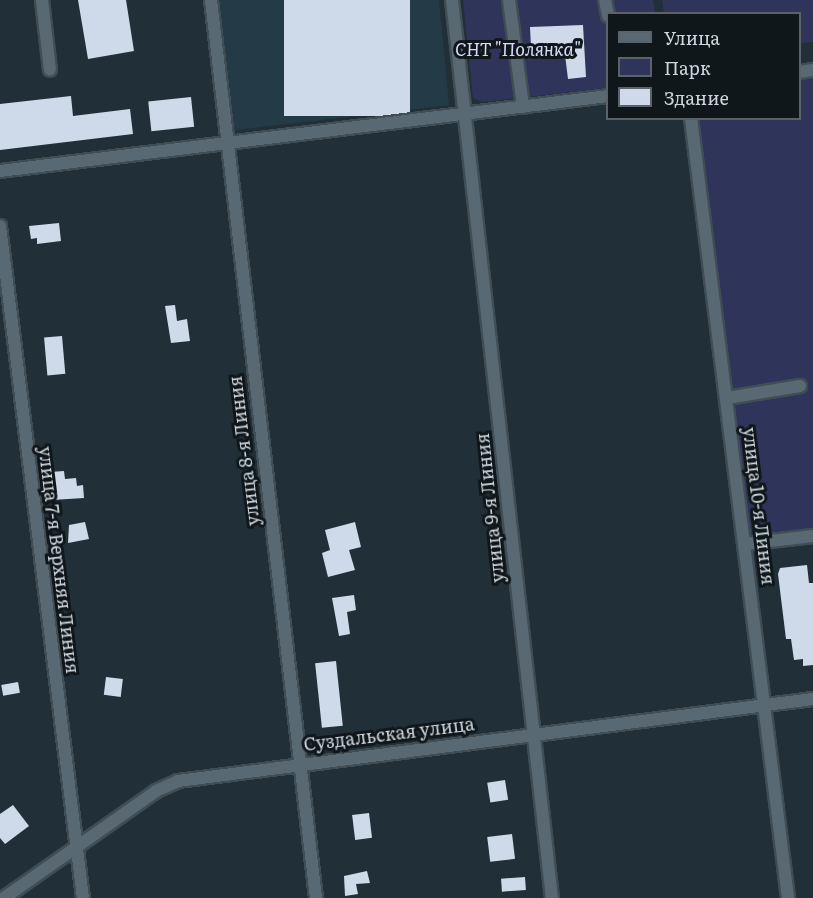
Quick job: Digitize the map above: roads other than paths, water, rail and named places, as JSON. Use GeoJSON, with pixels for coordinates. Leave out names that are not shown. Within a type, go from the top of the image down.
{"type":"FeatureCollection","features":[{"type":"Feature","properties":{"kind":"street"},"geometry":{"type":"LineString","coordinates":[[42,0],[50,70]]}},
{"type":"Feature","properties":{"kind":"street","name":"улица 8-я Линия"},"geometry":{"type":"LineString","coordinates":[[211,0],[226,144],[316,898]]}},
{"type":"Feature","properties":{"kind":"street","name":"улица 9-я Линия"},"geometry":{"type":"LineString","coordinates":[[452,0],[552,898]]}},
{"type":"Feature","properties":{"kind":"street"},"geometry":{"type":"LineString","coordinates":[[509,0],[523,107]]}},
{"type":"Feature","properties":{"kind":"street"},"geometry":{"type":"LineString","coordinates":[[0,171],[606,96]]}},
{"type":"Feature","properties":{"kind":"street","name":"улица 10-я Линия"},"geometry":{"type":"LineString","coordinates":[[691,120],[746,544],[788,898]]}},
{"type":"Feature","properties":{"kind":"street","name":"улица 7-я Верхняя Линия"},"geometry":{"type":"LineString","coordinates":[[0,226],[83,898]]}},
{"type":"Feature","properties":{"kind":"street"},"geometry":{"type":"LineString","coordinates":[[727,398],[800,386]]}},
{"type":"Feature","properties":{"kind":"street"},"geometry":{"type":"LineString","coordinates":[[746,544],[813,536]]}},
{"type":"Feature","properties":{"kind":"street","name":"Суздальская улица"},"geometry":{"type":"LineString","coordinates":[[4,898],[156,791],[178,781],[299,763],[813,699]]}},
{"type":"Feature","properties":{"kind":"park label","name":"СНТ \"Полянка\""},"geometry":{"type":"Point","coordinates":[518,49]}}]}
